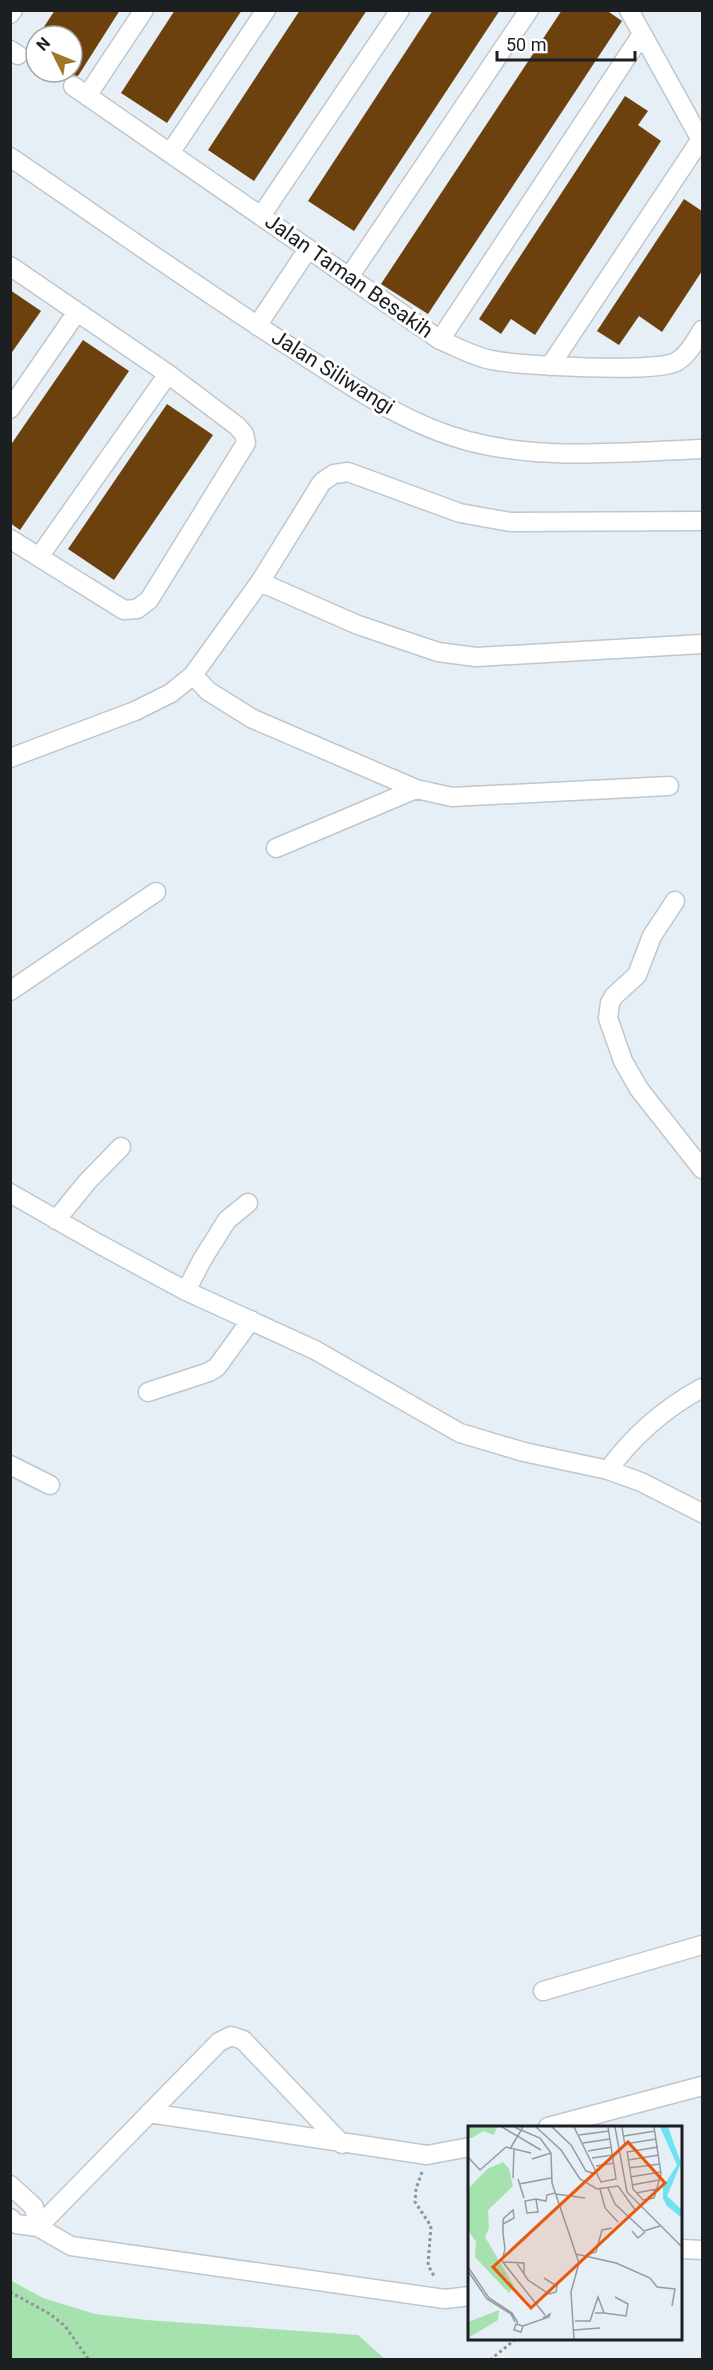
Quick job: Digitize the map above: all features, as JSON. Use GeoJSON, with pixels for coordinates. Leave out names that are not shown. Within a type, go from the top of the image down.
{"type":"FeatureCollection","features":[{"type":"Feature","properties":{"kind":"street","name":"Jalan Taman Besakih"},"geometry":{"type":"LineString","coordinates":[[144,10],[80,91],[440,340],[490,360],[550,366],[660,365],[675,363],[688,352],[702,330]]}},
{"type":"Feature","properties":{"kind":"street"},"geometry":{"type":"LineString","coordinates":[[170,153],[266,10]]}},
{"type":"Feature","properties":{"kind":"street"},"geometry":{"type":"LineString","coordinates":[[261,216],[400,10]]}},
{"type":"Feature","properties":{"kind":"street"},"geometry":{"type":"LineString","coordinates":[[349,277],[529,10]]}},
{"type":"Feature","properties":{"kind":"street"},"geometry":{"type":"LineString","coordinates":[[550,366],[701,140],[629,10]]}},
{"type":"Feature","properties":{"kind":"street"},"geometry":{"type":"LineString","coordinates":[[440,340],[642,34]]}},
{"type":"Feature","properties":{"kind":"street","name":"Jalan Siliwangi"},"geometry":{"type":"LineString","coordinates":[[10,157],[257,326],[412,421],[442,434],[511,449],[561,453],[702,449]]}},
{"type":"Feature","properties":{"kind":"street"},"geometry":{"type":"LineString","coordinates":[[257,326],[308,249]]}},
{"type":"Feature","properties":{"kind":"street"},"geometry":{"type":"LineString","coordinates":[[10,266],[168,374],[237,426],[244,434],[246,443],[149,600],[137,609],[124,610],[10,539]]}},
{"type":"Feature","properties":{"kind":"street"},"geometry":{"type":"LineString","coordinates":[[10,410],[77,312]]}},
{"type":"Feature","properties":{"kind":"street"},"geometry":{"type":"LineString","coordinates":[[39,557],[168,374]]}},
{"type":"Feature","properties":{"kind":"street"},"geometry":{"type":"LineString","coordinates":[[10,758],[135,711],[171,693],[194,675],[260,582],[322,482],[334,474],[348,472],[460,513],[510,522],[702,521]]}},
{"type":"Feature","properties":{"kind":"street"},"geometry":{"type":"LineString","coordinates":[[260,582],[358,625],[438,652],[476,657],[702,644]]}},
{"type":"Feature","properties":{"kind":"street"},"geometry":{"type":"LineString","coordinates":[[194,675],[208,691],[253,719],[416,789],[452,797],[669,786]]}},
{"type":"Feature","properties":{"kind":"street"},"geometry":{"type":"LineString","coordinates":[[276,848],[416,789]]}},
{"type":"Feature","properties":{"kind":"street"},"geometry":{"type":"LineString","coordinates":[[10,992],[156,892]]}},
{"type":"Feature","properties":{"kind":"street"},"geometry":{"type":"LineString","coordinates":[[675,901],[652,936],[637,975],[614,996],[610,1003],[608,1018],[623,1061],[639,1089],[702,1169]]}},
{"type":"Feature","properties":{"kind":"street"},"geometry":{"type":"LineString","coordinates":[[56,1220],[87,1182],[121,1147]]}},
{"type":"Feature","properties":{"kind":"street"},"geometry":{"type":"LineString","coordinates":[[10,1193],[186,1291],[315,1350],[460,1433],[524,1452],[608,1470],[641,1482],[702,1513]]}},
{"type":"Feature","properties":{"kind":"street"},"geometry":{"type":"LineString","coordinates":[[186,1291],[202,1260],[228,1220],[248,1203]]}},
{"type":"Feature","properties":{"kind":"street"},"geometry":{"type":"LineString","coordinates":[[148,1392],[209,1372],[217,1367],[251,1320]]}},
{"type":"Feature","properties":{"kind":"street"},"geometry":{"type":"LineString","coordinates":[[608,1470],[622,1451],[667,1410],[681,1399],[702,1388]]}},
{"type":"Feature","properties":{"kind":"street"},"geometry":{"type":"LineString","coordinates":[[10,1465],[50,1485]]}},
{"type":"Feature","properties":{"kind":"street"},"geometry":{"type":"LineString","coordinates":[[543,1991],[702,1946]]}},
{"type":"Feature","properties":{"kind":"street"},"geometry":{"type":"LineString","coordinates":[[38,2227],[219,2042],[231,2036],[243,2040],[342,2144]]}},
{"type":"Feature","properties":{"kind":"street"},"geometry":{"type":"LineString","coordinates":[[552,2126],[702,2086]]}},
{"type":"Feature","properties":{"kind":"street"},"geometry":{"type":"LineString","coordinates":[[149,2113],[342,2144],[427,2155],[468,2147]]}},
{"type":"Feature","properties":{"kind":"street"},"geometry":{"type":"LineString","coordinates":[[10,2185],[34,2207],[38,2227]]}},
{"type":"Feature","properties":{"kind":"street"},"geometry":{"type":"LineString","coordinates":[[10,2218],[16,2224],[38,2227],[71,2246],[445,2299],[468,2296]]}},
{"type":"Feature","properties":{"kind":"street"},"geometry":{"type":"LineString","coordinates":[[683,2249],[702,2250]]}},
{"type":"Feature","properties":{"kind":"path"},"geometry":{"type":"LineString","coordinates":[[427,2155],[416,2189],[415,2202],[431,2226],[428,2265],[445,2299]]}},
{"type":"Feature","properties":{"kind":"path"},"geometry":{"type":"LineString","coordinates":[[10,2292],[50,2314],[65,2326],[89,2360]]}},
{"type":"Feature","properties":{"kind":"path"},"geometry":{"type":"LineString","coordinates":[[490,2360],[515,2340]]}},
{"type":"Feature","properties":{"kind":"green space"},"geometry":{"type":"Polygon","coordinates":[[[10,2280],[43,2298],[95,2314],[146,2320],[358,2335],[385,2359],[11,2359],[10,2280]]]}},
{"type":"Feature","properties":{"kind":"building"},"geometry":{"type":"Polygon","coordinates":[[[55,10],[120,10],[84,67],[84,24],[46,24],[55,10]]]}},
{"type":"Feature","properties":{"kind":"building"},"geometry":{"type":"Polygon","coordinates":[[[175,10],[242,10],[167,123],[121,93],[175,10]]]}},
{"type":"Feature","properties":{"kind":"building"},"geometry":{"type":"Polygon","coordinates":[[[300,10],[367,10],[254,181],[208,150],[300,10]]]}},
{"type":"Feature","properties":{"kind":"building"},"geometry":{"type":"Polygon","coordinates":[[[433,10],[500,10],[354,231],[308,201],[433,10]]]}},
{"type":"Feature","properties":{"kind":"building"},"geometry":{"type":"Polygon","coordinates":[[[562,10],[606,10],[622,21],[428,314],[381,284],[562,10]]]}},
{"type":"Feature","properties":{"kind":"building"},"geometry":{"type":"Polygon","coordinates":[[[625,96],[648,111],[638,125],[661,141],[535,335],[511,319],[501,334],[479,319],[625,96]]]}},
{"type":"Feature","properties":{"kind":"building"},"geometry":{"type":"Polygon","coordinates":[[[684,199],[702,211],[702,271],[662,332],[639,316],[619,345],[597,331],[684,199]]]}},
{"type":"Feature","properties":{"kind":"building"},"geometry":{"type":"Polygon","coordinates":[[[10,290],[41,311],[10,355],[10,290]]]}},
{"type":"Feature","properties":{"kind":"building"},"geometry":{"type":"Polygon","coordinates":[[[83,340],[129,371],[20,530],[10,523],[10,446],[83,340]]]}},
{"type":"Feature","properties":{"kind":"building"},"geometry":{"type":"Polygon","coordinates":[[[167,404],[213,435],[114,580],[68,549],[167,404]]]}}]}
